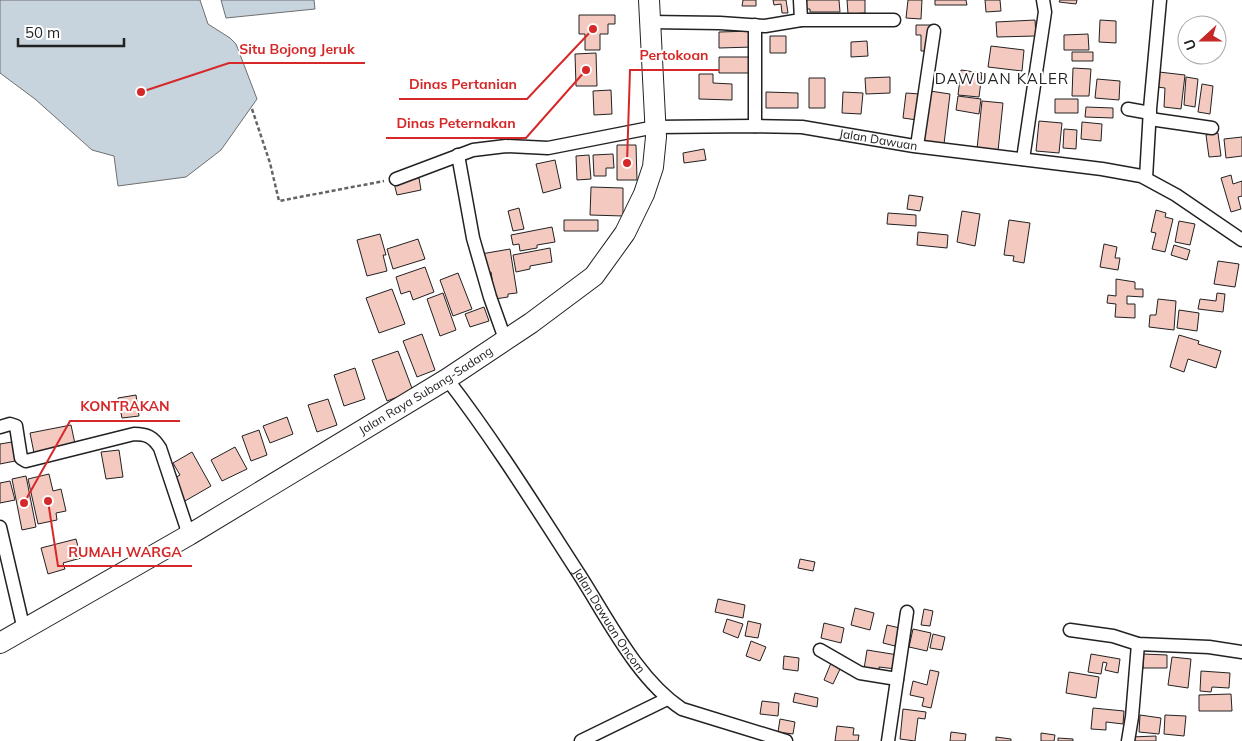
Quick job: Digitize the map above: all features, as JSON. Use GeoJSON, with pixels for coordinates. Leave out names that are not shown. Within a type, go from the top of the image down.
{"type":"FeatureCollection","features":[{"type":"Feature","properties":{"kind":"main road","name":"Jalan Raya Subang-Sadang"},"geometry":{"type":"LineString","coordinates":[[0,644],[189,535],[447,379],[531,323],[594,276],[625,233],[644,194],[655,152],[648,0]]}},
{"type":"Feature","properties":{"kind":"street"},"geometry":{"type":"LineString","coordinates":[[800,0],[801,20]]}},
{"type":"Feature","properties":{"kind":"street"},"geometry":{"type":"LineString","coordinates":[[1023,159],[1046,12],[1043,0]]}},
{"type":"Feature","properties":{"kind":"street"},"geometry":{"type":"LineString","coordinates":[[1143,177],[1160,0]]}},
{"type":"Feature","properties":{"kind":"street"},"geometry":{"type":"LineString","coordinates":[[649,22],[720,22],[765,26],[801,20],[894,20]]}},
{"type":"Feature","properties":{"kind":"street"},"geometry":{"type":"LineString","coordinates":[[755,25],[756,126]]}},
{"type":"Feature","properties":{"kind":"street"},"geometry":{"type":"LineString","coordinates":[[918,146],[934,32]]}},
{"type":"Feature","properties":{"kind":"street"},"geometry":{"type":"LineString","coordinates":[[1128,109],[1150,116],[1212,128]]}},
{"type":"Feature","properties":{"kind":"street","name":"Jalan Dawuan"},"geometry":{"type":"LineString","coordinates":[[396,179],[473,150],[506,146],[548,148],[655,127],[802,127],[918,146],[1102,169],[1143,177],[1176,195],[1242,240]]}},
{"type":"Feature","properties":{"kind":"street"},"geometry":{"type":"LineString","coordinates":[[458,155],[473,238],[490,297],[505,339]]}},
{"type":"Feature","properties":{"kind":"street","name":"Jalan Dawuan Oncom"},"geometry":{"type":"LineString","coordinates":[[447,379],[468,406],[652,684],[667,699],[682,709],[786,741]]}},
{"type":"Feature","properties":{"kind":"street"},"geometry":{"type":"LineString","coordinates":[[0,427],[10,424],[16,426],[21,458],[26,461],[134,434],[150,436],[160,448],[189,535]]}},
{"type":"Feature","properties":{"kind":"street"},"geometry":{"type":"LineString","coordinates":[[0,527],[24,630]]}},
{"type":"Feature","properties":{"kind":"street"},"geometry":{"type":"LineString","coordinates":[[888,741],[907,612]]}},
{"type":"Feature","properties":{"kind":"street"},"geometry":{"type":"LineString","coordinates":[[1070,630],[1113,636],[1138,644],[1209,647],[1242,652]]}},
{"type":"Feature","properties":{"kind":"street"},"geometry":{"type":"LineString","coordinates":[[1128,741],[1132,717],[1138,644]]}},
{"type":"Feature","properties":{"kind":"street"},"geometry":{"type":"LineString","coordinates":[[820,650],[860,673],[897,678]]}},
{"type":"Feature","properties":{"kind":"street"},"geometry":{"type":"LineString","coordinates":[[581,741],[667,699]]}},
{"type":"Feature","properties":{"kind":"path"},"geometry":{"type":"LineString","coordinates":[[252,109],[270,163],[279,201],[396,179]]}},
{"type":"Feature","properties":{"kind":"shaded area"},"geometry":{"type":"Polygon","coordinates":[[[0,0],[200,0],[208,24],[236,44],[257,99],[221,150],[186,177],[118,186],[114,156],[92,150],[35,99],[0,73],[0,0]]]}},
{"type":"Feature","properties":{"kind":"shaded area"},"geometry":{"type":"Polygon","coordinates":[[[221,0],[314,0],[315,9],[226,18],[221,0]]]}},
{"type":"Feature","properties":{"kind":"building"},"geometry":{"type":"Polygon","coordinates":[[[743,0],[756,0],[756,6],[742,6],[743,0]]]}},
{"type":"Feature","properties":{"kind":"building"},"geometry":{"type":"Polygon","coordinates":[[[773,0],[786,0],[788,13],[782,13],[781,4],[774,5],[773,0]]]}},
{"type":"Feature","properties":{"kind":"building"},"geometry":{"type":"Polygon","coordinates":[[[806,0],[839,0],[840,12],[810,12],[810,9],[806,9],[806,0]]]}},
{"type":"Feature","properties":{"kind":"building"},"geometry":{"type":"Polygon","coordinates":[[[847,0],[865,0],[865,13],[848,14],[847,0]]]}},
{"type":"Feature","properties":{"kind":"building"},"geometry":{"type":"Polygon","coordinates":[[[908,0],[922,0],[921,19],[906,18],[908,0]]]}},
{"type":"Feature","properties":{"kind":"building"},"geometry":{"type":"Polygon","coordinates":[[[935,0],[966,0],[967,5],[935,5],[935,0]]]}},
{"type":"Feature","properties":{"kind":"building"},"geometry":{"type":"Polygon","coordinates":[[[985,0],[1000,0],[1001,11],[986,12],[985,0]]]}},
{"type":"Feature","properties":{"kind":"building"},"geometry":{"type":"Polygon","coordinates":[[[1060,0],[1077,0],[1076,4],[1059,2],[1060,0]]]}},
{"type":"Feature","properties":{"kind":"building"},"geometry":{"type":"Polygon","coordinates":[[[579,15],[615,15],[615,24],[608,24],[608,34],[600,34],[600,50],[585,50],[585,34],[579,34],[579,15]]]}},
{"type":"Feature","properties":{"kind":"building"},"geometry":{"type":"Polygon","coordinates":[[[1035,20],[1036,36],[997,37],[996,22],[1035,20]]]}},
{"type":"Feature","properties":{"kind":"building"},"geometry":{"type":"Polygon","coordinates":[[[1100,20],[1116,21],[1116,43],[1099,42],[1100,20]]]}},
{"type":"Feature","properties":{"kind":"building"},"geometry":{"type":"Polygon","coordinates":[[[916,25],[931,25],[930,51],[921,51],[921,35],[916,35],[916,25]]]}},
{"type":"Feature","properties":{"kind":"building"},"geometry":{"type":"Polygon","coordinates":[[[753,31],[753,47],[719,48],[719,32],[753,31]]]}},
{"type":"Feature","properties":{"kind":"building"},"geometry":{"type":"Polygon","coordinates":[[[1088,34],[1089,50],[1064,50],[1064,35],[1088,34]]]}},
{"type":"Feature","properties":{"kind":"building"},"geometry":{"type":"Polygon","coordinates":[[[770,36],[786,36],[786,53],[770,53],[770,36]]]}},
{"type":"Feature","properties":{"kind":"building"},"geometry":{"type":"Polygon","coordinates":[[[867,41],[868,56],[851,57],[851,42],[867,41]]]}},
{"type":"Feature","properties":{"kind":"building"},"geometry":{"type":"Polygon","coordinates":[[[991,46],[1024,50],[1022,71],[988,67],[991,46]]]}},
{"type":"Feature","properties":{"kind":"building"},"geometry":{"type":"Polygon","coordinates":[[[1072,52],[1093,52],[1093,61],[1072,61],[1072,52]]]}},
{"type":"Feature","properties":{"kind":"building"},"geometry":{"type":"Polygon","coordinates":[[[596,53],[597,86],[576,86],[575,54],[596,53]]]}},
{"type":"Feature","properties":{"kind":"building"},"geometry":{"type":"Polygon","coordinates":[[[719,57],[753,57],[753,73],[719,73],[719,57]]]}},
{"type":"Feature","properties":{"kind":"building"},"geometry":{"type":"Polygon","coordinates":[[[1073,68],[1091,69],[1089,96],[1072,96],[1073,68]]]}},
{"type":"Feature","properties":{"kind":"building"},"geometry":{"type":"Polygon","coordinates":[[[961,70],[982,73],[979,97],[958,95],[961,70]]]}},
{"type":"Feature","properties":{"kind":"building"},"geometry":{"type":"Polygon","coordinates":[[[1159,72],[1185,75],[1181,109],[1164,107],[1165,88],[1157,87],[1159,72]]]}},
{"type":"Feature","properties":{"kind":"building"},"geometry":{"type":"Polygon","coordinates":[[[699,74],[713,74],[713,83],[732,84],[732,100],[699,99],[699,74]]]}},
{"type":"Feature","properties":{"kind":"building"},"geometry":{"type":"Polygon","coordinates":[[[890,77],[890,93],[866,94],[865,78],[890,77]]]}},
{"type":"Feature","properties":{"kind":"building"},"geometry":{"type":"Polygon","coordinates":[[[1186,77],[1198,79],[1195,107],[1184,105],[1186,77]]]}},
{"type":"Feature","properties":{"kind":"building"},"geometry":{"type":"Polygon","coordinates":[[[809,78],[825,78],[825,108],[809,108],[809,78]]]}},
{"type":"Feature","properties":{"kind":"building"},"geometry":{"type":"Polygon","coordinates":[[[1097,79],[1120,81],[1119,100],[1095,98],[1097,79]]]}},
{"type":"Feature","properties":{"kind":"building"},"geometry":{"type":"Polygon","coordinates":[[[1202,84],[1213,86],[1210,114],[1198,112],[1202,84]]]}},
{"type":"Feature","properties":{"kind":"building"},"geometry":{"type":"Polygon","coordinates":[[[611,90],[612,114],[594,115],[593,91],[611,90]]]}},
{"type":"Feature","properties":{"kind":"building"},"geometry":{"type":"Polygon","coordinates":[[[930,91],[950,94],[944,144],[924,141],[930,91]]]}},
{"type":"Feature","properties":{"kind":"building"},"geometry":{"type":"Polygon","coordinates":[[[766,92],[798,93],[798,108],[766,108],[766,92]]]}},
{"type":"Feature","properties":{"kind":"building"},"geometry":{"type":"Polygon","coordinates":[[[843,92],[863,93],[861,114],[842,113],[843,92]]]}},
{"type":"Feature","properties":{"kind":"building"},"geometry":{"type":"Polygon","coordinates":[[[906,93],[920,94],[917,120],[903,118],[906,93]]]}},
{"type":"Feature","properties":{"kind":"building"},"geometry":{"type":"Polygon","coordinates":[[[958,96],[981,99],[979,114],[956,110],[958,96]]]}},
{"type":"Feature","properties":{"kind":"building"},"geometry":{"type":"Polygon","coordinates":[[[1055,99],[1078,99],[1078,113],[1055,113],[1055,99]]]}},
{"type":"Feature","properties":{"kind":"building"},"geometry":{"type":"Polygon","coordinates":[[[982,101],[1003,103],[998,151],[977,149],[982,101]]]}},
{"type":"Feature","properties":{"kind":"building"},"geometry":{"type":"Polygon","coordinates":[[[1086,107],[1113,108],[1113,118],[1085,117],[1086,107]]]}},
{"type":"Feature","properties":{"kind":"building"},"geometry":{"type":"Polygon","coordinates":[[[1039,121],[1062,123],[1059,153],[1036,151],[1039,121]]]}},
{"type":"Feature","properties":{"kind":"building"},"geometry":{"type":"Polygon","coordinates":[[[1082,122],[1102,124],[1101,141],[1081,139],[1082,122]]]}},
{"type":"Feature","properties":{"kind":"building"},"geometry":{"type":"Polygon","coordinates":[[[1064,129],[1077,130],[1076,149],[1063,148],[1064,129]]]}},
{"type":"Feature","properties":{"kind":"building"},"geometry":{"type":"Polygon","coordinates":[[[1218,133],[1221,156],[1209,157],[1206,135],[1218,133]]]}},
{"type":"Feature","properties":{"kind":"building"},"geometry":{"type":"Polygon","coordinates":[[[1242,137],[1242,156],[1226,158],[1224,139],[1242,137]]]}},
{"type":"Feature","properties":{"kind":"building"},"geometry":{"type":"Polygon","coordinates":[[[617,145],[636,145],[637,180],[617,180],[617,145]]]}},
{"type":"Feature","properties":{"kind":"building"},"geometry":{"type":"Polygon","coordinates":[[[704,149],[706,160],[684,163],[683,153],[704,149]]]}},
{"type":"Feature","properties":{"kind":"building"},"geometry":{"type":"Polygon","coordinates":[[[613,154],[614,168],[606,168],[606,176],[594,176],[593,155],[613,154]]]}},
{"type":"Feature","properties":{"kind":"building"},"geometry":{"type":"Polygon","coordinates":[[[589,155],[591,179],[577,180],[576,156],[589,155]]]}},
{"type":"Feature","properties":{"kind":"building"},"geometry":{"type":"Polygon","coordinates":[[[555,160],[561,188],[543,193],[536,164],[555,160]]]}},
{"type":"Feature","properties":{"kind":"building"},"geometry":{"type":"Polygon","coordinates":[[[1231,175],[1233,184],[1242,181],[1242,196],[1238,197],[1241,209],[1231,212],[1221,178],[1231,175]]]}},
{"type":"Feature","properties":{"kind":"building"},"geometry":{"type":"Polygon","coordinates":[[[419,178],[421,190],[397,195],[394,183],[419,178]]]}},
{"type":"Feature","properties":{"kind":"building"},"geometry":{"type":"Polygon","coordinates":[[[591,187],[623,188],[623,216],[590,215],[591,187]]]}},
{"type":"Feature","properties":{"kind":"building"},"geometry":{"type":"Polygon","coordinates":[[[909,195],[923,197],[920,211],[907,209],[909,195]]]}},
{"type":"Feature","properties":{"kind":"building"},"geometry":{"type":"Polygon","coordinates":[[[519,208],[524,229],[513,231],[508,211],[519,208]]]}},
{"type":"Feature","properties":{"kind":"building"},"geometry":{"type":"Polygon","coordinates":[[[1156,210],[1166,213],[1165,217],[1173,219],[1165,252],[1152,249],[1156,233],[1151,232],[1156,210]]]}},
{"type":"Feature","properties":{"kind":"building"},"geometry":{"type":"Polygon","coordinates":[[[962,211],[980,214],[975,246],[957,242],[962,211]]]}},
{"type":"Feature","properties":{"kind":"building"},"geometry":{"type":"Polygon","coordinates":[[[888,213],[916,215],[916,226],[887,224],[888,213]]]}},
{"type":"Feature","properties":{"kind":"building"},"geometry":{"type":"Polygon","coordinates":[[[564,220],[598,220],[598,231],[564,231],[564,220]]]}},
{"type":"Feature","properties":{"kind":"building"},"geometry":{"type":"Polygon","coordinates":[[[1009,220],[1030,223],[1024,263],[1013,261],[1014,256],[1004,255],[1009,220]]]}},
{"type":"Feature","properties":{"kind":"building"},"geometry":{"type":"Polygon","coordinates":[[[1179,221],[1195,224],[1190,245],[1175,242],[1179,221]]]}},
{"type":"Feature","properties":{"kind":"building"},"geometry":{"type":"Polygon","coordinates":[[[552,227],[555,242],[537,245],[537,248],[520,251],[519,244],[513,245],[511,235],[552,227]]]}},
{"type":"Feature","properties":{"kind":"building"},"geometry":{"type":"Polygon","coordinates":[[[918,232],[948,235],[947,248],[917,245],[918,232]]]}},
{"type":"Feature","properties":{"kind":"building"},"geometry":{"type":"Polygon","coordinates":[[[380,234],[386,255],[383,255],[387,271],[367,276],[357,240],[380,234]]]}},
{"type":"Feature","properties":{"kind":"building"},"geometry":{"type":"Polygon","coordinates":[[[418,239],[425,259],[393,269],[387,249],[418,239]]]}},
{"type":"Feature","properties":{"kind":"building"},"geometry":{"type":"Polygon","coordinates":[[[1104,244],[1117,247],[1115,258],[1120,258],[1118,270],[1100,267],[1104,244]]]}},
{"type":"Feature","properties":{"kind":"building"},"geometry":{"type":"Polygon","coordinates":[[[1174,245],[1190,250],[1187,260],[1171,255],[1174,245]]]}},
{"type":"Feature","properties":{"kind":"building"},"geometry":{"type":"Polygon","coordinates":[[[550,248],[552,262],[530,266],[530,269],[516,272],[513,255],[550,248]]]}},
{"type":"Feature","properties":{"kind":"building"},"geometry":{"type":"Polygon","coordinates":[[[510,249],[517,293],[495,299],[491,272],[483,273],[481,254],[510,249]]]}},
{"type":"Feature","properties":{"kind":"building"},"geometry":{"type":"Polygon","coordinates":[[[1218,261],[1239,264],[1235,287],[1214,284],[1218,261]]]}},
{"type":"Feature","properties":{"kind":"building"},"geometry":{"type":"Polygon","coordinates":[[[425,267],[434,292],[413,300],[410,291],[401,294],[396,277],[425,267]]]}},
{"type":"Feature","properties":{"kind":"building"},"geometry":{"type":"Polygon","coordinates":[[[458,273],[472,309],[453,316],[440,280],[458,273]]]}},
{"type":"Feature","properties":{"kind":"building"},"geometry":{"type":"Polygon","coordinates":[[[1116,279],[1135,282],[1135,289],[1143,289],[1143,297],[1127,296],[1127,304],[1135,304],[1135,318],[1115,317],[1116,304],[1107,303],[1108,295],[1116,296],[1116,279]]]}},
{"type":"Feature","properties":{"kind":"building"},"geometry":{"type":"Polygon","coordinates":[[[392,289],[405,324],[379,333],[366,298],[392,289]]]}},
{"type":"Feature","properties":{"kind":"building"},"geometry":{"type":"Polygon","coordinates":[[[443,293],[456,330],[440,336],[427,299],[443,293]]]}},
{"type":"Feature","properties":{"kind":"building"},"geometry":{"type":"Polygon","coordinates":[[[1217,293],[1225,294],[1223,312],[1198,309],[1200,299],[1216,301],[1217,293]]]}},
{"type":"Feature","properties":{"kind":"building"},"geometry":{"type":"Polygon","coordinates":[[[1158,299],[1176,301],[1174,330],[1149,327],[1150,315],[1156,315],[1158,299]]]}},
{"type":"Feature","properties":{"kind":"building"},"geometry":{"type":"Polygon","coordinates":[[[484,307],[489,321],[470,327],[465,314],[484,307]]]}},
{"type":"Feature","properties":{"kind":"building"},"geometry":{"type":"Polygon","coordinates":[[[1179,310],[1199,313],[1197,331],[1177,328],[1179,310]]]}},
{"type":"Feature","properties":{"kind":"building"},"geometry":{"type":"Polygon","coordinates":[[[422,334],[435,370],[417,377],[403,341],[422,334]]]}},
{"type":"Feature","properties":{"kind":"building"},"geometry":{"type":"Polygon","coordinates":[[[1179,335],[1199,341],[1198,344],[1221,351],[1216,368],[1188,359],[1184,372],[1170,367],[1179,335]]]}},
{"type":"Feature","properties":{"kind":"building"},"geometry":{"type":"Polygon","coordinates":[[[398,351],[413,391],[387,401],[372,360],[398,351]]]}},
{"type":"Feature","properties":{"kind":"building"},"geometry":{"type":"Polygon","coordinates":[[[355,368],[365,399],[344,406],[334,375],[355,368]]]}},
{"type":"Feature","properties":{"kind":"building"},"geometry":{"type":"Polygon","coordinates":[[[136,395],[139,416],[122,418],[118,398],[136,395]]]}},
{"type":"Feature","properties":{"kind":"building"},"geometry":{"type":"Polygon","coordinates":[[[328,399],[337,425],[317,432],[308,405],[328,399]]]}},
{"type":"Feature","properties":{"kind":"building"},"geometry":{"type":"Polygon","coordinates":[[[287,417],[293,434],[270,443],[263,426],[287,417]]]}},
{"type":"Feature","properties":{"kind":"building"},"geometry":{"type":"Polygon","coordinates":[[[71,425],[75,444],[34,453],[30,433],[71,425]]]}},
{"type":"Feature","properties":{"kind":"building"},"geometry":{"type":"Polygon","coordinates":[[[259,430],[267,455],[251,461],[242,436],[259,430]]]}},
{"type":"Feature","properties":{"kind":"building"},"geometry":{"type":"Polygon","coordinates":[[[12,442],[15,461],[0,464],[0,444],[12,442]]]}},
{"type":"Feature","properties":{"kind":"building"},"geometry":{"type":"Polygon","coordinates":[[[235,447],[247,469],[222,481],[211,460],[235,447]]]}},
{"type":"Feature","properties":{"kind":"building"},"geometry":{"type":"Polygon","coordinates":[[[119,450],[123,477],[106,479],[101,452],[119,450]]]}},
{"type":"Feature","properties":{"kind":"building"},"geometry":{"type":"Polygon","coordinates":[[[192,452],[211,486],[185,501],[173,479],[180,475],[173,463],[192,452]]]}},
{"type":"Feature","properties":{"kind":"building"},"geometry":{"type":"Polygon","coordinates":[[[49,474],[53,491],[61,489],[66,511],[56,513],[57,520],[38,524],[28,479],[49,474]]]}},
{"type":"Feature","properties":{"kind":"building"},"geometry":{"type":"Polygon","coordinates":[[[26,476],[36,527],[22,530],[12,479],[26,476]]]}},
{"type":"Feature","properties":{"kind":"building"},"geometry":{"type":"Polygon","coordinates":[[[10,481],[15,500],[0,503],[0,483],[10,481]]]}},
{"type":"Feature","properties":{"kind":"building"},"geometry":{"type":"Polygon","coordinates":[[[76,539],[81,558],[63,563],[65,569],[48,574],[41,548],[76,539]]]}},
{"type":"Feature","properties":{"kind":"building"},"geometry":{"type":"Polygon","coordinates":[[[800,559],[815,562],[813,571],[798,568],[800,559]]]}},
{"type":"Feature","properties":{"kind":"building"},"geometry":{"type":"Polygon","coordinates":[[[718,599],[745,605],[743,618],[715,612],[718,599]]]}},
{"type":"Feature","properties":{"kind":"building"},"geometry":{"type":"Polygon","coordinates":[[[855,608],[874,613],[870,630],[851,625],[855,608]]]}},
{"type":"Feature","properties":{"kind":"building"},"geometry":{"type":"Polygon","coordinates":[[[924,609],[933,611],[930,626],[921,625],[924,609]]]}},
{"type":"Feature","properties":{"kind":"building"},"geometry":{"type":"Polygon","coordinates":[[[727,619],[743,624],[738,638],[723,632],[727,619]]]}},
{"type":"Feature","properties":{"kind":"building"},"geometry":{"type":"Polygon","coordinates":[[[748,621],[761,624],[758,638],[745,636],[748,621]]]}},
{"type":"Feature","properties":{"kind":"building"},"geometry":{"type":"Polygon","coordinates":[[[824,623],[844,628],[841,643],[821,638],[824,623]]]}},
{"type":"Feature","properties":{"kind":"building"},"geometry":{"type":"Polygon","coordinates":[[[887,625],[900,628],[895,646],[883,643],[887,625]]]}},
{"type":"Feature","properties":{"kind":"building"},"geometry":{"type":"Polygon","coordinates":[[[913,629],[931,633],[927,651],[909,647],[913,629]]]}},
{"type":"Feature","properties":{"kind":"building"},"geometry":{"type":"Polygon","coordinates":[[[933,634],[945,637],[942,650],[930,648],[933,634]]]}},
{"type":"Feature","properties":{"kind":"building"},"geometry":{"type":"Polygon","coordinates":[[[751,641],[766,647],[760,661],[746,656],[751,641]]]}},
{"type":"Feature","properties":{"kind":"building"},"geometry":{"type":"Polygon","coordinates":[[[867,650],[898,655],[896,669],[879,667],[879,671],[864,669],[867,650]]]}},
{"type":"Feature","properties":{"kind":"building"},"geometry":{"type":"Polygon","coordinates":[[[1091,654],[1120,659],[1118,673],[1105,670],[1107,663],[1103,662],[1101,674],[1088,672],[1091,654]]]}},
{"type":"Feature","properties":{"kind":"building"},"geometry":{"type":"Polygon","coordinates":[[[1143,654],[1167,655],[1167,668],[1143,668],[1143,654]]]}},
{"type":"Feature","properties":{"kind":"building"},"geometry":{"type":"Polygon","coordinates":[[[784,656],[799,658],[798,671],[783,669],[784,656]]]}},
{"type":"Feature","properties":{"kind":"building"},"geometry":{"type":"Polygon","coordinates":[[[1172,657],[1191,659],[1188,688],[1168,685],[1172,657]]]}},
{"type":"Feature","properties":{"kind":"building"},"geometry":{"type":"Polygon","coordinates":[[[831,663],[841,667],[833,684],[824,680],[831,663]]]}},
{"type":"Feature","properties":{"kind":"building"},"geometry":{"type":"Polygon","coordinates":[[[930,670],[939,672],[931,708],[922,706],[924,698],[910,695],[913,681],[927,685],[930,670]]]}},
{"type":"Feature","properties":{"kind":"building"},"geometry":{"type":"Polygon","coordinates":[[[1201,671],[1230,673],[1229,688],[1212,687],[1211,692],[1200,691],[1201,671]]]}},
{"type":"Feature","properties":{"kind":"building"},"geometry":{"type":"Polygon","coordinates":[[[1069,672],[1099,677],[1096,698],[1066,693],[1069,672]]]}},
{"type":"Feature","properties":{"kind":"building"},"geometry":{"type":"Polygon","coordinates":[[[795,693],[818,698],[817,707],[793,702],[795,693]]]}},
{"type":"Feature","properties":{"kind":"building"},"geometry":{"type":"Polygon","coordinates":[[[1231,694],[1232,711],[1199,711],[1199,695],[1231,694]]]}},
{"type":"Feature","properties":{"kind":"building"},"geometry":{"type":"Polygon","coordinates":[[[762,701],[779,703],[778,716],[760,714],[762,701]]]}},
{"type":"Feature","properties":{"kind":"building"},"geometry":{"type":"Polygon","coordinates":[[[1093,708],[1124,711],[1123,724],[1106,722],[1106,730],[1091,729],[1093,708]]]}},
{"type":"Feature","properties":{"kind":"building"},"geometry":{"type":"Polygon","coordinates":[[[903,709],[926,712],[925,719],[918,718],[915,741],[900,739],[903,709]]]}},
{"type":"Feature","properties":{"kind":"building"},"geometry":{"type":"Polygon","coordinates":[[[1140,715],[1161,718],[1159,734],[1139,732],[1140,715]]]}},
{"type":"Feature","properties":{"kind":"building"},"geometry":{"type":"Polygon","coordinates":[[[1165,715],[1186,716],[1184,736],[1164,734],[1165,715]]]}},
{"type":"Feature","properties":{"kind":"building"},"geometry":{"type":"Polygon","coordinates":[[[780,719],[795,722],[793,734],[778,732],[780,719]]]}},
{"type":"Feature","properties":{"kind":"building"},"geometry":{"type":"Polygon","coordinates":[[[837,726],[854,728],[853,735],[859,735],[858,741],[835,741],[837,726]]]}},
{"type":"Feature","properties":{"kind":"building"},"geometry":{"type":"Polygon","coordinates":[[[951,732],[966,734],[965,741],[950,741],[951,732]]]}},
{"type":"Feature","properties":{"kind":"building"},"geometry":{"type":"Polygon","coordinates":[[[1041,733],[1055,735],[1054,741],[1041,741],[1041,733]]]}},
{"type":"Feature","properties":{"kind":"building"},"geometry":{"type":"Polygon","coordinates":[[[1156,736],[1156,741],[1131,741],[1131,737],[1156,736]]]}},
{"type":"Feature","properties":{"kind":"building"},"geometry":{"type":"Polygon","coordinates":[[[996,737],[1011,739],[1011,741],[996,741],[996,737]]]}},
{"type":"Feature","properties":{"kind":"building"},"geometry":{"type":"Polygon","coordinates":[[[1058,738],[1073,739],[1073,741],[1058,741],[1058,738]]]}},
{"type":"Feature","properties":{"kind":"place","name":"Dinas Pertanian"},"geometry":{"type":"Point","coordinates":[593,29]}},
{"type":"Feature","properties":{"kind":"place","name":"Dinas Peternakan"},"geometry":{"type":"Point","coordinates":[586,70]}},
{"type":"Feature","properties":{"kind":"place","name":"Situ Bojong Jeruk"},"geometry":{"type":"Point","coordinates":[141,92]}},
{"type":"Feature","properties":{"kind":"place","name":"Pertokoan"},"geometry":{"type":"Point","coordinates":[627,163]}},
{"type":"Feature","properties":{"kind":"place","name":"RUMAH WARGA"},"geometry":{"type":"Point","coordinates":[48,501]}},
{"type":"Feature","properties":{"kind":"place","name":"KONTRAKAN"},"geometry":{"type":"Point","coordinates":[24,503]}},
{"type":"Feature","properties":{"kind":"district","name":"DAWUAN KALER"},"geometry":{"type":"Point","coordinates":[1002,79]}}]}
